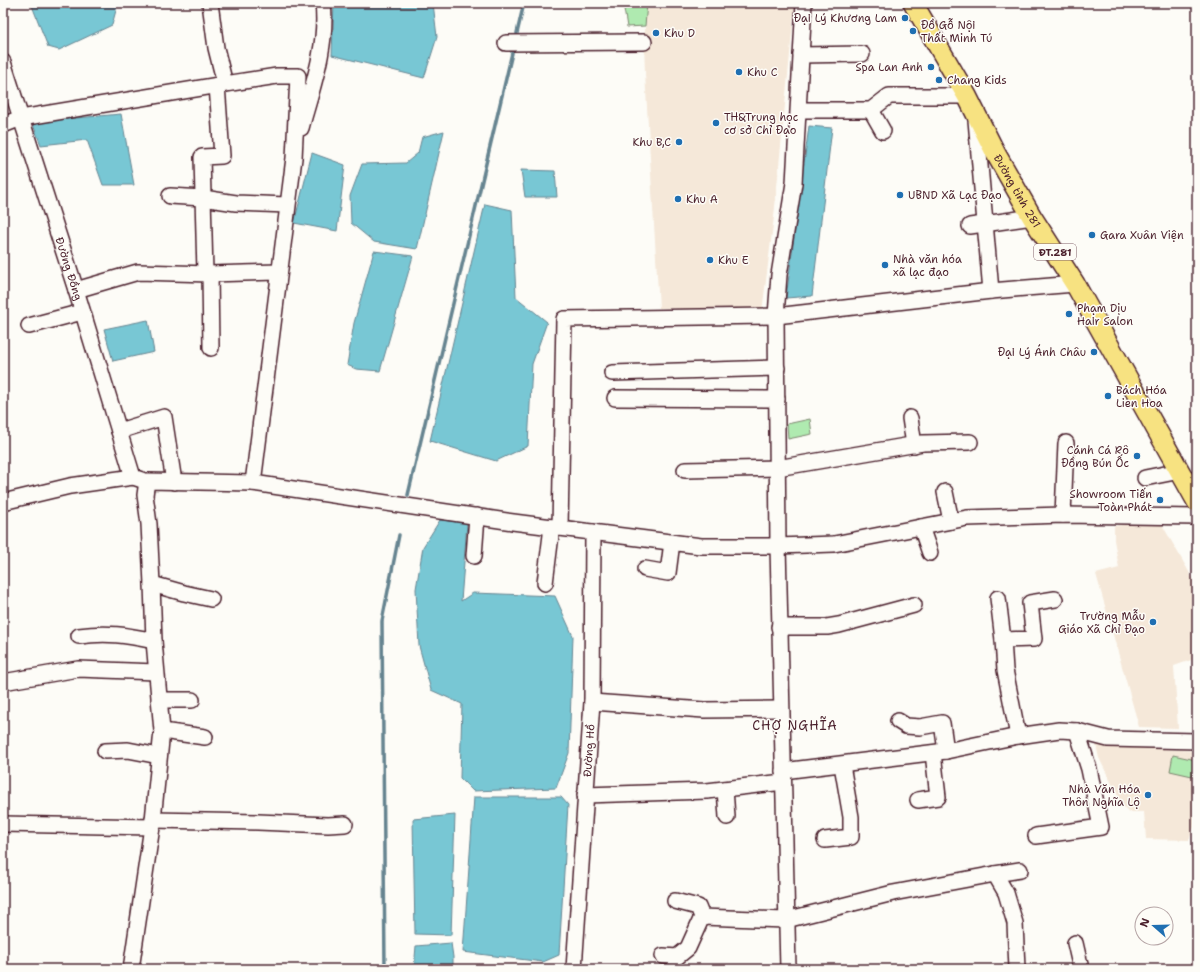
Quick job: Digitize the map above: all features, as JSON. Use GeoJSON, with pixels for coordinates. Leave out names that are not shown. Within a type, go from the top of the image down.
{"type":"FeatureCollection","features":[{"type":"Feature","properties":{"kind":"main road","name":"Đường tỉnh 281"},"geometry":{"type":"LineString","coordinates":[[912,3],[967,96],[976,117],[1032,217],[1075,284],[1197,502]]}},
{"type":"Feature","properties":{"kind":"street"},"geometry":{"type":"LineString","coordinates":[[210,3],[221,85],[222,156],[202,157],[211,348]]}},
{"type":"Feature","properties":{"kind":"street"},"geometry":{"type":"LineString","coordinates":[[253,483],[287,205],[294,158],[322,48],[324,30],[323,3]]}},
{"type":"Feature","properties":{"kind":"street"},"geometry":{"type":"LineString","coordinates":[[788,969],[779,627],[776,316],[781,218],[794,183],[799,110],[801,10]]}},
{"type":"Feature","properties":{"kind":"street"},"geometry":{"type":"LineString","coordinates":[[506,43],[644,42]]}},
{"type":"Feature","properties":{"kind":"street"},"geometry":{"type":"LineString","coordinates":[[801,55],[862,54]]}},
{"type":"Feature","properties":{"kind":"street","name":"Đường Đồng"},"geometry":{"type":"LineString","coordinates":[[3,62],[76,290],[133,477]]}},
{"type":"Feature","properties":{"kind":"street"},"geometry":{"type":"LineString","coordinates":[[3,125],[21,118],[277,76],[314,78]]}},
{"type":"Feature","properties":{"kind":"street"},"geometry":{"type":"LineString","coordinates":[[294,158],[298,76]]}},
{"type":"Feature","properties":{"kind":"street"},"geometry":{"type":"LineString","coordinates":[[799,110],[871,110],[889,96],[967,96]]}},
{"type":"Feature","properties":{"kind":"street"},"geometry":{"type":"LineString","coordinates":[[871,110],[882,131]]}},
{"type":"Feature","properties":{"kind":"street"},"geometry":{"type":"LineString","coordinates":[[976,117],[991,291]]}},
{"type":"Feature","properties":{"kind":"street"},"geometry":{"type":"LineString","coordinates":[[170,196],[203,198],[236,203],[287,205]]}},
{"type":"Feature","properties":{"kind":"street"},"geometry":{"type":"LineString","coordinates":[[970,226],[1032,217]]}},
{"type":"Feature","properties":{"kind":"street"},"geometry":{"type":"LineString","coordinates":[[76,290],[138,272],[207,274],[279,272]]}},
{"type":"Feature","properties":{"kind":"street"},"geometry":{"type":"LineString","coordinates":[[545,583],[556,528],[564,319],[776,316],[991,291],[1075,284]]}},
{"type":"Feature","properties":{"kind":"street"},"geometry":{"type":"LineString","coordinates":[[29,326],[82,312]]}},
{"type":"Feature","properties":{"kind":"street"},"geometry":{"type":"LineString","coordinates":[[612,373],[777,368]]}},
{"type":"Feature","properties":{"kind":"street"},"geometry":{"type":"LineString","coordinates":[[615,398],[777,399]]}},
{"type":"Feature","properties":{"kind":"street"},"geometry":{"type":"LineString","coordinates":[[119,432],[164,417],[174,482]]}},
{"type":"Feature","properties":{"kind":"street"},"geometry":{"type":"LineString","coordinates":[[910,418],[914,445]]}},
{"type":"Feature","properties":{"kind":"street"},"geometry":{"type":"LineString","coordinates":[[685,470],[777,468],[923,443],[970,442]]}},
{"type":"Feature","properties":{"kind":"street"},"geometry":{"type":"LineString","coordinates":[[1064,515],[1066,443]]}},
{"type":"Feature","properties":{"kind":"street"},"geometry":{"type":"LineString","coordinates":[[1145,478],[1180,470]]}},
{"type":"Feature","properties":{"kind":"street"},"geometry":{"type":"LineString","coordinates":[[3,502],[70,486],[133,477],[147,482],[253,483],[556,528],[701,546],[834,544],[967,518],[1064,515],[1197,517]]}},
{"type":"Feature","properties":{"kind":"street"},"geometry":{"type":"LineString","coordinates":[[131,969],[152,824],[162,731],[154,641],[149,524],[145,495],[147,482]]}},
{"type":"Feature","properties":{"kind":"street"},"geometry":{"type":"LineString","coordinates":[[945,492],[951,521]]}},
{"type":"Feature","properties":{"kind":"street"},"geometry":{"type":"LineString","coordinates":[[474,556],[477,516]]}},
{"type":"Feature","properties":{"kind":"street"},"geometry":{"type":"LineString","coordinates":[[921,527],[930,553]]}},
{"type":"Feature","properties":{"kind":"street","name":"Đường Hồ"},"geometry":{"type":"LineString","coordinates":[[574,969],[592,702],[593,532]]}},
{"type":"Feature","properties":{"kind":"street"},"geometry":{"type":"LineString","coordinates":[[645,569],[668,573],[672,542]]}},
{"type":"Feature","properties":{"kind":"street"},"geometry":{"type":"LineString","coordinates":[[152,584],[211,599]]}},
{"type":"Feature","properties":{"kind":"street"},"geometry":{"type":"LineString","coordinates":[[998,598],[1005,670],[1018,736]]}},
{"type":"Feature","properties":{"kind":"street"},"geometry":{"type":"LineString","coordinates":[[1003,640],[1034,639],[1030,603],[1055,599]]}},
{"type":"Feature","properties":{"kind":"street"},"geometry":{"type":"LineString","coordinates":[[779,627],[833,626],[914,605]]}},
{"type":"Feature","properties":{"kind":"street"},"geometry":{"type":"LineString","coordinates":[[79,636],[98,633],[120,634],[154,641]]}},
{"type":"Feature","properties":{"kind":"street"},"geometry":{"type":"LineString","coordinates":[[3,682],[78,669],[156,672]]}},
{"type":"Feature","properties":{"kind":"street"},"geometry":{"type":"LineString","coordinates":[[159,700],[192,700]]}},
{"type":"Feature","properties":{"kind":"street"},"geometry":{"type":"LineString","coordinates":[[592,702],[704,710],[782,709]]}},
{"type":"Feature","properties":{"kind":"street"},"geometry":{"type":"LineString","coordinates":[[898,721],[906,726],[920,727],[942,723],[938,796],[918,800]]}},
{"type":"Feature","properties":{"kind":"street"},"geometry":{"type":"LineString","coordinates":[[585,795],[700,792],[724,789],[842,765],[940,752],[1018,736],[1059,730],[1077,731],[1108,739],[1197,741]]}},
{"type":"Feature","properties":{"kind":"street"},"geometry":{"type":"LineString","coordinates":[[162,731],[205,737]]}},
{"type":"Feature","properties":{"kind":"street"},"geometry":{"type":"LineString","coordinates":[[1036,836],[1101,826],[1089,769],[1077,731]]}},
{"type":"Feature","properties":{"kind":"street"},"geometry":{"type":"LineString","coordinates":[[105,751],[128,750],[159,756]]}},
{"type":"Feature","properties":{"kind":"street"},"geometry":{"type":"LineString","coordinates":[[825,840],[851,838],[851,817],[842,765]]}},
{"type":"Feature","properties":{"kind":"street"},"geometry":{"type":"LineString","coordinates":[[724,789],[727,817]]}},
{"type":"Feature","properties":{"kind":"street"},"geometry":{"type":"LineString","coordinates":[[3,824],[258,822],[328,825],[345,824]]}},
{"type":"Feature","properties":{"kind":"street"},"geometry":{"type":"LineString","coordinates":[[702,917],[736,917],[786,920],[893,893],[1020,870]]}},
{"type":"Feature","properties":{"kind":"street"},"geometry":{"type":"LineString","coordinates":[[995,874],[1006,892],[1014,922],[1017,969]]}},
{"type":"Feature","properties":{"kind":"street"},"geometry":{"type":"LineString","coordinates":[[663,956],[677,956],[688,948],[702,917],[698,907],[675,901]]}},
{"type":"Feature","properties":{"kind":"street"},"geometry":{"type":"LineString","coordinates":[[1075,943],[1080,969]]}},
{"type":"Feature","properties":{"kind":"shaded area","name":"TH&Trung học cơ sở Chỉ Đạo"},"geometry":{"type":"Polygon","coordinates":[[[647,3],[795,3],[774,217],[762,312],[659,308],[645,74],[644,42],[647,3]]]}},
{"type":"Feature","properties":{"kind":"shaded area","name":"Trường Mẫu Giáo Xã Chỉ Đạo"},"geometry":{"type":"Polygon","coordinates":[[[1160,521],[1197,586],[1197,658],[1174,666],[1178,728],[1139,727],[1096,574],[1119,568],[1114,540],[1114,526],[1160,521]]]}},
{"type":"Feature","properties":{"kind":"shaded area"},"geometry":{"type":"Polygon","coordinates":[[[1096,745],[1197,751],[1197,819],[1189,840],[1146,839],[1144,812],[1129,812],[1123,806],[1099,758],[1096,745]]]}},
{"type":"Feature","properties":{"kind":"green space"},"geometry":{"type":"Polygon","coordinates":[[[623,3],[647,3],[645,26],[627,27],[623,3]]]}},
{"type":"Feature","properties":{"kind":"green space"},"geometry":{"type":"Polygon","coordinates":[[[810,419],[812,434],[788,439],[787,424],[810,419]]]}},
{"type":"Feature","properties":{"kind":"green space"},"geometry":{"type":"Polygon","coordinates":[[[1173,755],[1196,760],[1192,776],[1170,771],[1173,755]]]}},
{"type":"Feature","properties":{"kind":"water"},"geometry":{"type":"Polygon","coordinates":[[[31,3],[53,3],[54,5],[58,3],[118,3],[112,25],[59,50],[48,47],[31,3]]]}},
{"type":"Feature","properties":{"kind":"water"},"geometry":{"type":"Polygon","coordinates":[[[334,3],[433,3],[437,37],[424,78],[332,55],[334,3]]]}},
{"type":"Feature","properties":{"kind":"water"},"geometry":{"type":"Polygon","coordinates":[[[121,114],[134,185],[103,185],[87,140],[41,145],[32,122],[121,114]]]}},
{"type":"Feature","properties":{"kind":"water"},"geometry":{"type":"Polygon","coordinates":[[[809,126],[832,128],[812,296],[786,298],[809,126]]]}},
{"type":"Feature","properties":{"kind":"water"},"geometry":{"type":"Polygon","coordinates":[[[444,131],[417,249],[374,242],[351,223],[350,196],[362,164],[406,163],[418,153],[422,137],[444,131]]]}},
{"type":"Feature","properties":{"kind":"water"},"geometry":{"type":"Polygon","coordinates":[[[312,153],[345,165],[337,231],[294,223],[312,153]]]}},
{"type":"Feature","properties":{"kind":"water"},"geometry":{"type":"Polygon","coordinates":[[[521,170],[555,171],[557,197],[525,197],[521,170]]]}},
{"type":"Feature","properties":{"kind":"water"},"geometry":{"type":"Polygon","coordinates":[[[485,204],[512,210],[516,297],[547,322],[532,364],[528,446],[496,461],[430,441],[485,204]]]}},
{"type":"Feature","properties":{"kind":"water"},"geometry":{"type":"Polygon","coordinates":[[[374,251],[413,256],[380,371],[356,369],[347,365],[354,323],[374,251]]]}},
{"type":"Feature","properties":{"kind":"water"},"geometry":{"type":"Polygon","coordinates":[[[148,320],[154,352],[113,361],[104,329],[148,320]]]}},
{"type":"Feature","properties":{"kind":"water"},"geometry":{"type":"Polygon","coordinates":[[[440,520],[467,523],[461,601],[473,593],[555,596],[573,636],[569,753],[556,788],[473,791],[460,778],[462,704],[431,690],[419,646],[416,589],[423,547],[440,520]]]}},
{"type":"Feature","properties":{"kind":"water"},"geometry":{"type":"Polygon","coordinates":[[[474,797],[561,797],[568,805],[559,955],[543,962],[463,952],[474,797]]]}},
{"type":"Feature","properties":{"kind":"water"},"geometry":{"type":"Polygon","coordinates":[[[455,815],[451,935],[415,934],[413,819],[455,815]]]}},
{"type":"Feature","properties":{"kind":"water"},"geometry":{"type":"Polygon","coordinates":[[[451,943],[453,969],[414,969],[416,946],[451,943]]]}},
{"type":"Feature","properties":{"kind":"waterway"},"geometry":{"type":"LineString","coordinates":[[517,33],[524,3]]}},
{"type":"Feature","properties":{"kind":"waterway"},"geometry":{"type":"LineString","coordinates":[[408,495],[512,53]]}},
{"type":"Feature","properties":{"kind":"waterway"},"geometry":{"type":"LineString","coordinates":[[385,969],[382,621],[399,535]]}},
{"type":"Feature","properties":{"kind":"place","name":"Đại Lý Khương Lam"},"geometry":{"type":"Point","coordinates":[905,18]}},
{"type":"Feature","properties":{"kind":"place","name":"Đồ Gỗ Nội Thất Minh Tú"},"geometry":{"type":"Point","coordinates":[913,31]}},
{"type":"Feature","properties":{"kind":"place","name":"Khu D"},"geometry":{"type":"Point","coordinates":[656,33]}},
{"type":"Feature","properties":{"kind":"place","name":"Spa Lan Anh"},"geometry":{"type":"Point","coordinates":[931,67]}},
{"type":"Feature","properties":{"kind":"place","name":"Khu C"},"geometry":{"type":"Point","coordinates":[739,72]}},
{"type":"Feature","properties":{"kind":"place","name":"Chang Kids"},"geometry":{"type":"Point","coordinates":[939,80]}},
{"type":"Feature","properties":{"kind":"place","name":"TH&Trung học cơ sở Chỉ Đạo"},"geometry":{"type":"Point","coordinates":[716,123]}},
{"type":"Feature","properties":{"kind":"place","name":"Khu B,C"},"geometry":{"type":"Point","coordinates":[679,142]}},
{"type":"Feature","properties":{"kind":"place","name":"UBND Xã Lạc Đạo"},"geometry":{"type":"Point","coordinates":[900,195]}},
{"type":"Feature","properties":{"kind":"place","name":"Khu A"},"geometry":{"type":"Point","coordinates":[678,199]}},
{"type":"Feature","properties":{"kind":"place","name":"Gara Xuân Viện"},"geometry":{"type":"Point","coordinates":[1092,235]}},
{"type":"Feature","properties":{"kind":"place","name":"Khu E"},"geometry":{"type":"Point","coordinates":[710,260]}},
{"type":"Feature","properties":{"kind":"place","name":"Nhà văn hóa xã lạc đạo"},"geometry":{"type":"Point","coordinates":[885,265]}},
{"type":"Feature","properties":{"kind":"place","name":"Phạm Dịu Hair Salon"},"geometry":{"type":"Point","coordinates":[1069,314]}},
{"type":"Feature","properties":{"kind":"place","name":"Đại Lý Ánh Châu"},"geometry":{"type":"Point","coordinates":[1094,352]}},
{"type":"Feature","properties":{"kind":"place","name":"Bách Hóa Lien Hoa"},"geometry":{"type":"Point","coordinates":[1108,396]}},
{"type":"Feature","properties":{"kind":"place","name":"Cánh Cá Rô Đồng Bún Ốc"},"geometry":{"type":"Point","coordinates":[1137,456]}},
{"type":"Feature","properties":{"kind":"place","name":"Showroom Tiến Toàn Phát"},"geometry":{"type":"Point","coordinates":[1160,500]}},
{"type":"Feature","properties":{"kind":"place","name":"Trường Mẫu Giáo Xã Chỉ Đạo"},"geometry":{"type":"Point","coordinates":[1153,622]}},
{"type":"Feature","properties":{"kind":"place","name":"Nhà Văn Hóa Thôn Nghĩa Lộ"},"geometry":{"type":"Point","coordinates":[1148,795]}},
{"type":"Feature","properties":{"kind":"district","name":"CHỢ NGHĨA"},"geometry":{"type":"Point","coordinates":[795,725]}}]}
